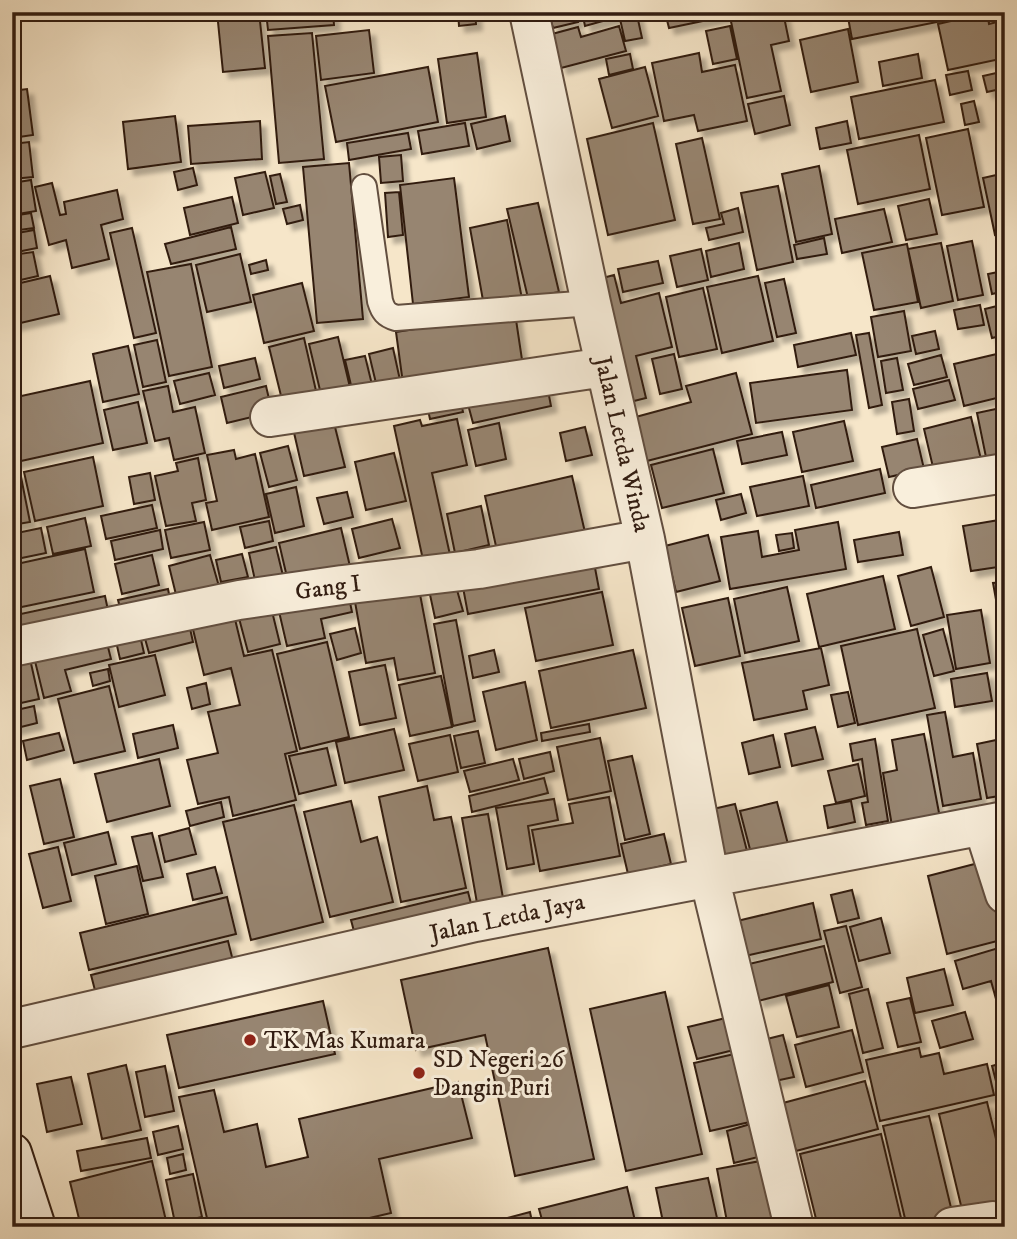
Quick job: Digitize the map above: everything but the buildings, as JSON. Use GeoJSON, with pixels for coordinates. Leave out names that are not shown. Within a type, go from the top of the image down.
{"type":"FeatureCollection","features":[{"type":"Feature","properties":{"kind":"street","name":"Jalan Letda Winda"},"geometry":{"type":"LineString","coordinates":[[529,12],[645,539],[709,877],[794,1227]]}},
{"type":"Feature","properties":{"kind":"street"},"geometry":{"type":"LineString","coordinates":[[270,417],[605,367]]}},
{"type":"Feature","properties":{"kind":"street"},"geometry":{"type":"LineString","coordinates":[[912,488],[1005,473]]}},
{"type":"Feature","properties":{"kind":"street","name":"Gang I"},"geometry":{"type":"LineString","coordinates":[[12,647],[239,600],[479,569],[645,539]]}},
{"type":"Feature","properties":{"kind":"street"},"geometry":{"type":"LineString","coordinates":[[994,823],[1005,894]]}},
{"type":"Feature","properties":{"kind":"street","name":"Jalan Letda Jaya"},"geometry":{"type":"LineString","coordinates":[[12,1029],[475,922],[994,823]]}},
{"type":"Feature","properties":{"kind":"street"},"geometry":{"type":"LineString","coordinates":[[12,1153],[36,1227]]}},
{"type":"Feature","properties":{"kind":"street"},"geometry":{"type":"LineString","coordinates":[[952,1227],[993,1220]]}},
{"type":"Feature","properties":{"kind":"lane"},"geometry":{"type":"LineString","coordinates":[[364,187],[380,301],[387,315],[396,318],[591,303]]}},
{"type":"Feature","properties":{"kind":"place","name":"TK Mas Kumara"},"geometry":{"type":"Point","coordinates":[250,1040]}},
{"type":"Feature","properties":{"kind":"place","name":"SD Negeri 26 Dangin Puri"},"geometry":{"type":"Point","coordinates":[419,1073]}}]}
